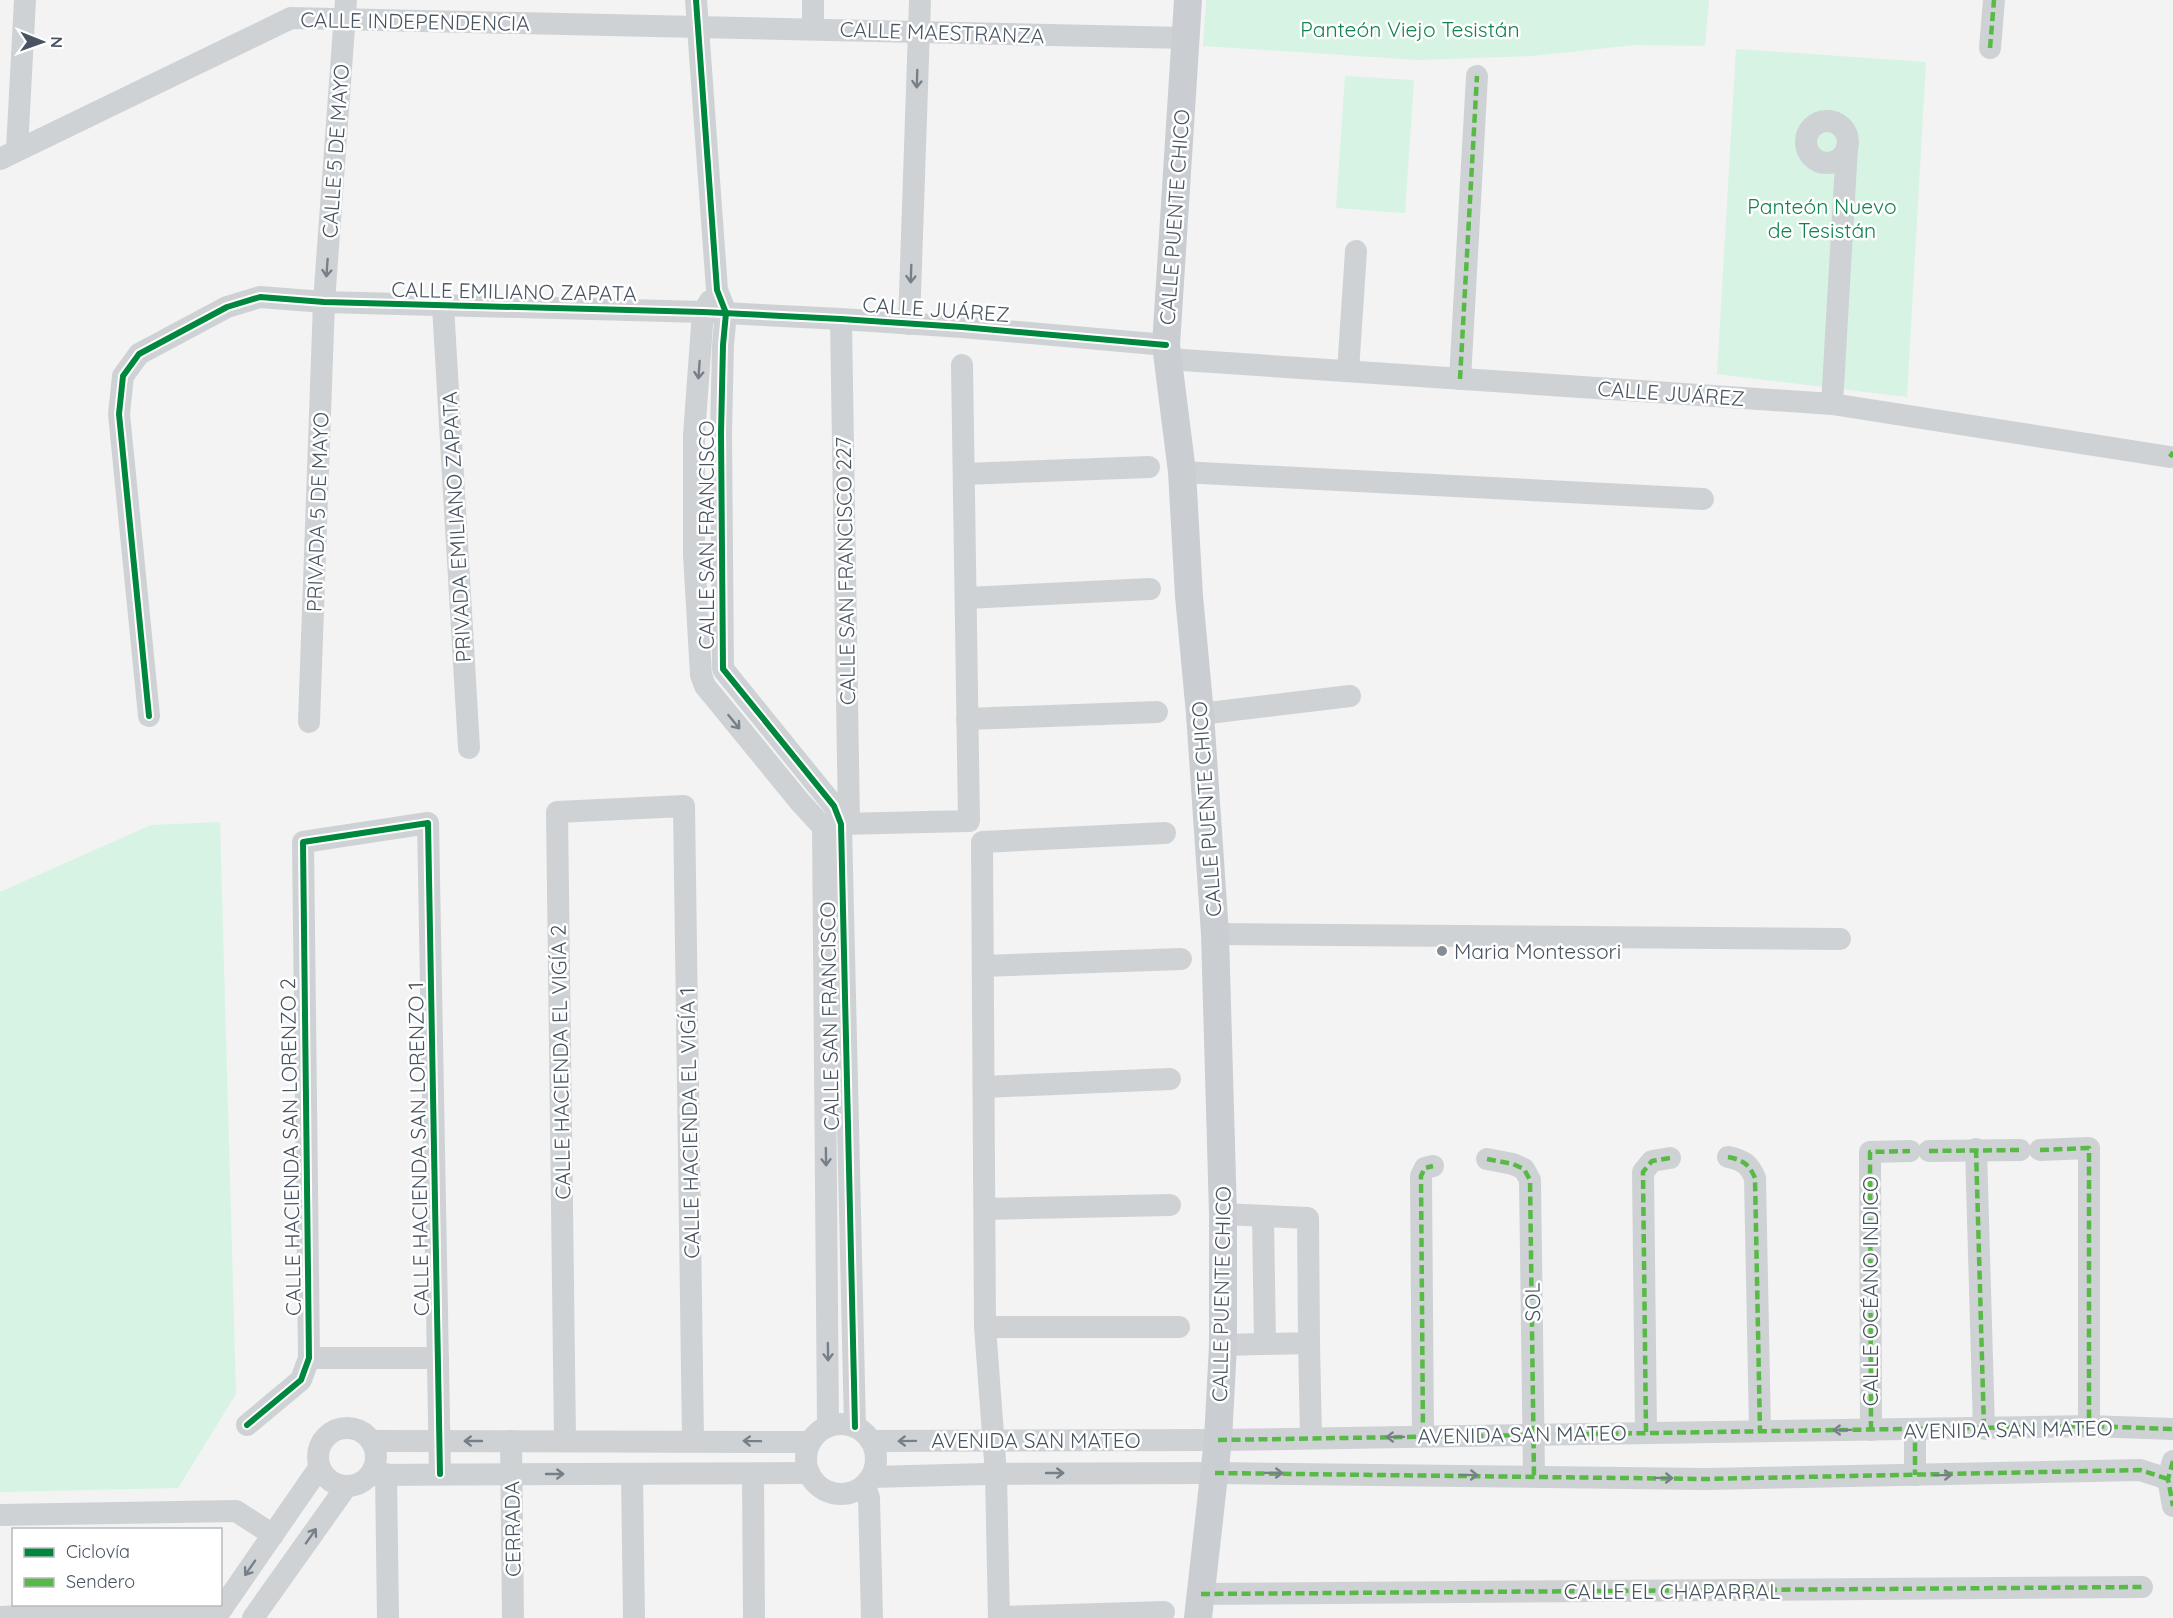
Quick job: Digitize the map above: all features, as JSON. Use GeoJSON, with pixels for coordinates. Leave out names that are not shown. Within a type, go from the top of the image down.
{"type":"FeatureCollection","features":[{"type":"Feature","properties":{"kind":"main road","name":"CALLE PUENTE CHICO"},"geometry":{"type":"LineString","coordinates":[[1188,0],[1167,352],[1182,472],[1189,596],[1200,714],[1215,934],[1223,1214],[1223,1345],[1218,1440],[1199,1606]]}},
{"type":"Feature","properties":{"kind":"street"},"geometry":{"type":"LineString","coordinates":[[8,154],[25,0]]}},
{"type":"Feature","properties":{"kind":"street","name":"CALLE SAN FRANCISCO"},"geometry":{"type":"LineString","coordinates":[[696,0],[717,290],[726,313],[721,433],[723,669],[834,806],[838,825],[863,1434]]}},
{"type":"Feature","properties":{"kind":"street"},"geometry":{"type":"LineString","coordinates":[[813,0],[813,28]]}},
{"type":"Feature","properties":{"kind":"street"},"geometry":{"type":"LineString","coordinates":[[909,324],[921,0]]}},
{"type":"Feature","properties":{"kind":"street"},"geometry":{"type":"LineString","coordinates":[[1990,48],[1994,0]]}},
{"type":"Feature","properties":{"kind":"street","name":"CALLE INDEPENDENCIA"},"geometry":{"type":"LineString","coordinates":[[8,154],[291,18],[346,9],[698,27]]}},
{"type":"Feature","properties":{"kind":"street","name":"CALLE 5 DE MAYO"},"geometry":{"type":"LineString","coordinates":[[324,302],[346,9]]}},
{"type":"Feature","properties":{"kind":"street","name":"CALLE MAESTRANZA"},"geometry":{"type":"LineString","coordinates":[[698,27],[1185,38]]}},
{"type":"Feature","properties":{"kind":"street"},"geometry":{"type":"LineString","coordinates":[[1460,379],[1477,76]]}},
{"type":"Feature","properties":{"kind":"street"},"geometry":{"type":"LineString","coordinates":[[1832,404],[1847,147]]}},
{"type":"Feature","properties":{"kind":"street"},"geometry":{"type":"LineString","coordinates":[[1348,371],[1356,251]]}},
{"type":"Feature","properties":{"kind":"street","name":"CALLE SAN FRANCISCO"},"geometry":{"type":"LineString","coordinates":[[717,290],[703,312],[694,435],[694,555],[700,675],[705,686],[800,802],[838,825]]}},
{"type":"Feature","properties":{"kind":"street","name":"CALLE EMILIANO ZAPATA"},"geometry":{"type":"LineString","coordinates":[[148,716],[120,414],[123,376],[139,354],[227,307],[260,297],[324,302],[703,312]]}},
{"type":"Feature","properties":{"kind":"street","name":"PRIVADA 5 DE MAYO"},"geometry":{"type":"LineString","coordinates":[[309,723],[324,302]]}},
{"type":"Feature","properties":{"kind":"street","name":"PRIVADA EMILIANO ZAPATA"},"geometry":{"type":"LineString","coordinates":[[443,306],[469,748]]}},
{"type":"Feature","properties":{"kind":"street","name":"CALLE JUÁREZ"},"geometry":{"type":"LineString","coordinates":[[703,312],[962,327],[1348,371],[1832,404],[2170,457]]}},
{"type":"Feature","properties":{"kind":"street","name":"CALLE SAN FRANCISCO 227"},"geometry":{"type":"LineString","coordinates":[[838,825],[841,319]]}},
{"type":"Feature","properties":{"kind":"street"},"geometry":{"type":"LineString","coordinates":[[838,825],[969,821],[962,365]]}},
{"type":"Feature","properties":{"kind":"street"},"geometry":{"type":"LineString","coordinates":[[694,435],[721,433]]}},
{"type":"Feature","properties":{"kind":"street"},"geometry":{"type":"LineString","coordinates":[[964,474],[1149,467]]}},
{"type":"Feature","properties":{"kind":"street"},"geometry":{"type":"LineString","coordinates":[[1182,472],[1703,499]]}},
{"type":"Feature","properties":{"kind":"street"},"geometry":{"type":"LineString","coordinates":[[694,555],[722,554]]}},
{"type":"Feature","properties":{"kind":"street"},"geometry":{"type":"LineString","coordinates":[[966,598],[1150,589]]}},
{"type":"Feature","properties":{"kind":"street"},"geometry":{"type":"LineString","coordinates":[[705,686],[723,669]]}},
{"type":"Feature","properties":{"kind":"street"},"geometry":{"type":"LineString","coordinates":[[1200,714],[1350,696]]}},
{"type":"Feature","properties":{"kind":"street"},"geometry":{"type":"LineString","coordinates":[[968,719],[1157,712]]}},
{"type":"Feature","properties":{"kind":"street","name":"CALLE HACIENDA EL VIGÍA 1"},"geometry":{"type":"LineString","coordinates":[[684,806],[693,1440]]}},
{"type":"Feature","properties":{"kind":"street","name":"CALLE HACIENDA EL VIGÍA 2"},"geometry":{"type":"LineString","coordinates":[[565,1441],[557,812],[684,806]]}},
{"type":"Feature","properties":{"kind":"street","name":"CALLE HACIENDA SAN LORENZO 1"},"geometry":{"type":"LineString","coordinates":[[303,842],[428,823],[440,1474]]}},
{"type":"Feature","properties":{"kind":"street","name":"CALLE SAN FRANCISCO"},"geometry":{"type":"LineString","coordinates":[[828,1426],[838,825]]}},
{"type":"Feature","properties":{"kind":"street"},"geometry":{"type":"LineString","coordinates":[[1164,1612],[999,1618],[996,1474],[985,1327],[982,842],[1165,833]]}},
{"type":"Feature","properties":{"kind":"street","name":"CALLE HACIENDA SAN LORENZO 2"},"geometry":{"type":"LineString","coordinates":[[247,1425],[301,1380],[309,1358],[303,842]]}},
{"type":"Feature","properties":{"kind":"street"},"geometry":{"type":"LineString","coordinates":[[1215,934],[1840,939]]}},
{"type":"Feature","properties":{"kind":"street"},"geometry":{"type":"LineString","coordinates":[[983,966],[1181,960]]}},
{"type":"Feature","properties":{"kind":"street"},"geometry":{"type":"LineString","coordinates":[[984,1087],[1170,1079]]}},
{"type":"Feature","properties":{"kind":"street"},"geometry":{"type":"LineString","coordinates":[[1983,1429],[1976,1149],[2089,1148],[2088,1426]]}},
{"type":"Feature","properties":{"kind":"street","name":"CALLE OCÉANO INDICO"},"geometry":{"type":"LineString","coordinates":[[1870,1430],[1870,1152],[1976,1149]]}},
{"type":"Feature","properties":{"kind":"street"},"geometry":{"type":"LineString","coordinates":[[1728,1157],[1742,1160],[1751,1167],[1755,1178],[1760,1431]]}},
{"type":"Feature","properties":{"kind":"street"},"geometry":{"type":"LineString","coordinates":[[1646,1432],[1643,1172],[1652,1161],[1670,1158]]}},
{"type":"Feature","properties":{"kind":"street","name":"SOL"},"geometry":{"type":"LineString","coordinates":[[1487,1159],[1513,1164],[1524,1169],[1530,1180],[1534,1476]]}},
{"type":"Feature","properties":{"kind":"street"},"geometry":{"type":"LineString","coordinates":[[1423,1436],[1421,1176],[1425,1168],[1433,1166]]}},
{"type":"Feature","properties":{"kind":"street"},"geometry":{"type":"LineString","coordinates":[[985,1209],[1170,1205]]}},
{"type":"Feature","properties":{"kind":"street"},"geometry":{"type":"LineString","coordinates":[[1223,1214],[1308,1218],[1311,1438]]}},
{"type":"Feature","properties":{"kind":"street"},"geometry":{"type":"LineString","coordinates":[[1263,1217],[1265,1344]]}},
{"type":"Feature","properties":{"kind":"street"},"geometry":{"type":"LineString","coordinates":[[985,1327],[1179,1327]]}},
{"type":"Feature","properties":{"kind":"street"},"geometry":{"type":"LineString","coordinates":[[1223,1345],[1309,1342]]}},
{"type":"Feature","properties":{"kind":"street"},"geometry":{"type":"LineString","coordinates":[[309,1358],[438,1358]]}},
{"type":"Feature","properties":{"kind":"street","name":"AVENIDA SAN MATEO"},"geometry":{"type":"LineString","coordinates":[[828,1426],[842,1424],[863,1434],[993,1440],[1534,1436],[1646,1432],[2088,1426],[2173,1429]]}},
{"type":"Feature","properties":{"kind":"street"},"geometry":{"type":"LineString","coordinates":[[388,1618],[379,1474],[375,1467],[375,1449],[371,1440],[354,1429],[343,1428],[333,1431],[319,1447],[317,1458],[319,1468],[325,1478],[335,1485],[346,1487],[356,1486],[379,1474],[809,1473],[806,1457],[810,1442],[828,1426]]}},
{"type":"Feature","properties":{"kind":"street"},"geometry":{"type":"LineString","coordinates":[[1914,1430],[1915,1475]]}},
{"type":"Feature","properties":{"kind":"street"},"geometry":{"type":"LineString","coordinates":[[863,1434],[876,1460],[868,1481],[872,1618]]}},
{"type":"Feature","properties":{"kind":"street"},"geometry":{"type":"LineString","coordinates":[[371,1440],[810,1442]]}},
{"type":"Feature","properties":{"kind":"street"},"geometry":{"type":"LineString","coordinates":[[634,1618],[638,1474],[645,1440]]}},
{"type":"Feature","properties":{"kind":"street"},"geometry":{"type":"LineString","coordinates":[[1025,1473],[1027,1440]]}},
{"type":"Feature","properties":{"kind":"street","name":"CERRADA"},"geometry":{"type":"LineString","coordinates":[[511,1441],[513,1618]]}},
{"type":"Feature","properties":{"kind":"street"},"geometry":{"type":"LineString","coordinates":[[0,1617],[219,1612],[319,1468]]}},
{"type":"Feature","properties":{"kind":"street"},"geometry":{"type":"LineString","coordinates":[[2171,1470],[2173,1506]]}},
{"type":"Feature","properties":{"kind":"street","name":"AVENIDA SAN MATEO"},"geometry":{"type":"LineString","coordinates":[[809,1473],[816,1484],[828,1491],[841,1494],[854,1492],[868,1481],[1025,1473],[1705,1479],[2171,1470]]}},
{"type":"Feature","properties":{"kind":"street"},"geometry":{"type":"LineString","coordinates":[[753,1474],[754,1618]]}},
{"type":"Feature","properties":{"kind":"street"},"geometry":{"type":"LineString","coordinates":[[253,1618],[346,1487]]}},
{"type":"Feature","properties":{"kind":"street"},"geometry":{"type":"LineString","coordinates":[[0,1515],[236,1511],[273,1535]]}},
{"type":"Feature","properties":{"kind":"street","name":"CALLE EL CHAPARRAL"},"geometry":{"type":"LineString","coordinates":[[1199,1606],[2142,1587]]}},
{"type":"Feature","properties":{"kind":"green space","name":"Panteón Viejo Tesistán"},"geometry":{"type":"Polygon","coordinates":[[[1206,0],[1709,0],[1705,46],[1635,45],[1532,56],[1418,60],[1203,46],[1206,0]]]}},
{"type":"Feature","properties":{"kind":"green space","name":"Panteón Nuevo de Tesistán"},"geometry":{"type":"Polygon","coordinates":[[[1736,49],[1926,62],[1907,397],[1717,374],[1736,49]]]}},
{"type":"Feature","properties":{"kind":"green space"},"geometry":{"type":"Polygon","coordinates":[[[1345,76],[1414,80],[1405,213],[1336,208],[1345,76]]]}},
{"type":"Feature","properties":{"kind":"green space"},"geometry":{"type":"Polygon","coordinates":[[[220,822],[236,1394],[178,1488],[0,1492],[0,892],[151,825],[220,822]]]}},
{"type":"Feature","properties":{"kind":"marked path"},"geometry":{"type":"LineString","coordinates":[[1990,48],[1994,0]]}},
{"type":"Feature","properties":{"kind":"marked path"},"geometry":{"type":"LineString","coordinates":[[1460,379],[1477,76]]}},
{"type":"Feature","properties":{"kind":"marked path"},"geometry":{"type":"LineString","coordinates":[[2170,457],[2173,452]]}},
{"type":"Feature","properties":{"kind":"marked path"},"geometry":{"type":"LineString","coordinates":[[2040,1150],[2089,1148],[2089,1426]]}},
{"type":"Feature","properties":{"kind":"marked path"},"geometry":{"type":"LineString","coordinates":[[1976,1149],[1984,1429]]}},
{"type":"Feature","properties":{"kind":"marked path"},"geometry":{"type":"LineString","coordinates":[[1929,1151],[2020,1150]]}},
{"type":"Feature","properties":{"kind":"marked path"},"geometry":{"type":"LineString","coordinates":[[1871,1430],[1870,1152],[1910,1151]]}},
{"type":"Feature","properties":{"kind":"marked path"},"geometry":{"type":"LineString","coordinates":[[1728,1157],[1745,1163],[1755,1178],[1760,1431]]}},
{"type":"Feature","properties":{"kind":"marked path"},"geometry":{"type":"LineString","coordinates":[[1646,1432],[1643,1172],[1652,1161],[1670,1158]]}},
{"type":"Feature","properties":{"kind":"marked path"},"geometry":{"type":"LineString","coordinates":[[1487,1159],[1513,1164],[1524,1169],[1530,1180],[1534,1476]]}},
{"type":"Feature","properties":{"kind":"marked path"},"geometry":{"type":"LineString","coordinates":[[1423,1436],[1421,1176],[1425,1168],[1433,1166]]}},
{"type":"Feature","properties":{"kind":"marked path"},"geometry":{"type":"LineString","coordinates":[[1218,1440],[2089,1426],[2173,1429]]}},
{"type":"Feature","properties":{"kind":"marked path"},"geometry":{"type":"LineString","coordinates":[[1915,1429],[1915,1475]]}},
{"type":"Feature","properties":{"kind":"marked path"},"geometry":{"type":"LineString","coordinates":[[2173,1461],[2168,1479],[2173,1506]]}},
{"type":"Feature","properties":{"kind":"marked path"},"geometry":{"type":"LineString","coordinates":[[1215,1473],[1705,1479],[2140,1470],[2168,1479]]}},
{"type":"Feature","properties":{"kind":"marked path"},"geometry":{"type":"LineString","coordinates":[[1201,1594],[2142,1587]]}},
{"type":"Feature","properties":{"kind":"cycle path"},"geometry":{"type":"LineString","coordinates":[[696,0],[717,290],[726,313],[721,433],[723,669],[834,806],[841,824],[855,1427]]}},
{"type":"Feature","properties":{"kind":"cycle path"},"geometry":{"type":"LineString","coordinates":[[149,716],[119,414],[123,376],[139,354],[227,307],[260,297],[324,302],[703,312],[962,327],[1166,345]]}},
{"type":"Feature","properties":{"kind":"cycle path"},"geometry":{"type":"LineString","coordinates":[[247,1425],[301,1380],[309,1358],[303,842],[428,823],[440,1474]]}},
{"type":"Feature","properties":{"kind":"place","name":"Maria Montessori"},"geometry":{"type":"Point","coordinates":[1442,951]}}]}
